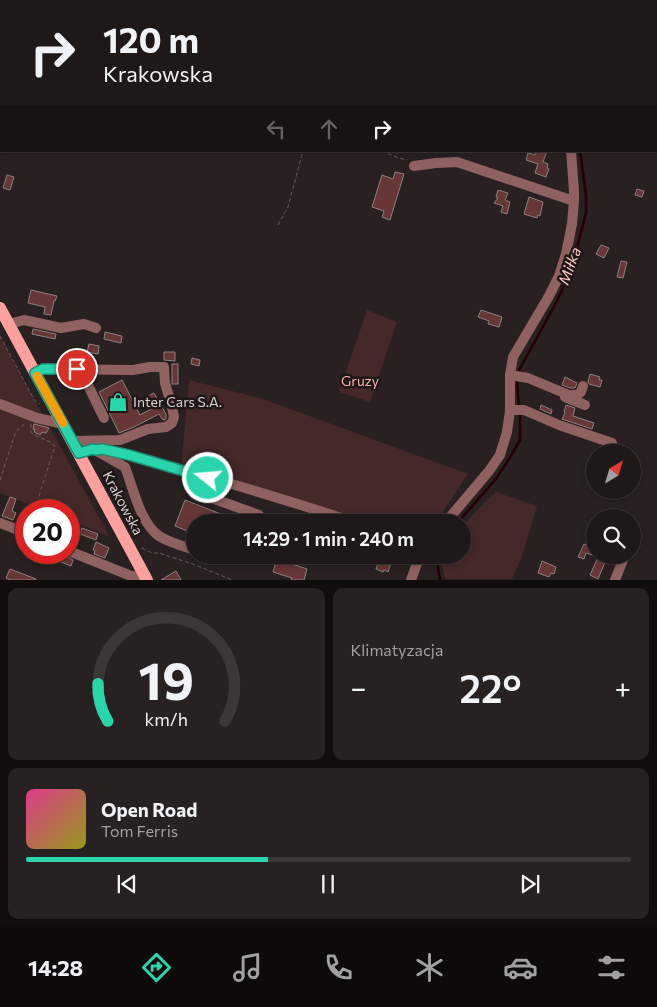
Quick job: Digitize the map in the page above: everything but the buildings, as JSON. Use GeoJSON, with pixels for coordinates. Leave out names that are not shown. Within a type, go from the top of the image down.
{"type":"FeatureCollection","features":[{"type":"Feature","properties":{"kind":"main road","name":"Krakowska"},"geometry":{"type":"LineString","coordinates":[[0,308],[146,578]]}},
{"type":"Feature","properties":{"kind":"street"},"geometry":{"type":"LineString","coordinates":[[453,514],[489,471],[500,454],[507,432],[510,410],[510,376],[513,358],[559,276],[572,224],[574,201],[571,152]]}},
{"type":"Feature","properties":{"kind":"street"},"geometry":{"type":"LineString","coordinates":[[418,165],[457,162],[574,201]]}},
{"type":"Feature","properties":{"kind":"street"},"geometry":{"type":"LineString","coordinates":[[9,324],[24,320],[61,328],[84,324],[96,328]]}},
{"type":"Feature","properties":{"kind":"street"},"geometry":{"type":"LineString","coordinates":[[35,373],[43,369],[133,370],[164,367],[165,383],[174,417],[172,423],[166,427],[148,429],[120,440],[72,441]]}},
{"type":"Feature","properties":{"kind":"street"},"geometry":{"type":"LineString","coordinates":[[80,369],[104,418]]}},
{"type":"Feature","properties":{"kind":"street"},"geometry":{"type":"LineString","coordinates":[[510,376],[528,378],[569,395],[577,395],[583,386]]}},
{"type":"Feature","properties":{"kind":"street"},"geometry":{"type":"LineString","coordinates":[[510,376],[585,405]]}},
{"type":"Feature","properties":{"kind":"street"},"geometry":{"type":"LineString","coordinates":[[0,404],[35,417],[64,424]]}},
{"type":"Feature","properties":{"kind":"street"},"geometry":{"type":"LineString","coordinates":[[510,410],[524,410],[559,425],[612,443]]}},
{"type":"Feature","properties":{"kind":"street"},"geometry":{"type":"LineString","coordinates":[[79,453],[93,449],[102,449],[155,462],[328,514]]}},
{"type":"Feature","properties":{"kind":"street"},"geometry":{"type":"LineString","coordinates":[[95,450],[126,467],[145,521],[151,529],[165,539],[186,547]]}},
{"type":"Feature","properties":{"kind":"street"},"geometry":{"type":"LineString","coordinates":[[203,495],[256,514]]}},
{"type":"Feature","properties":{"kind":"street"},"geometry":{"type":"LineString","coordinates":[[0,523],[15,529]]}},
{"type":"Feature","properties":{"kind":"street"},"geometry":{"type":"LineString","coordinates":[[80,555],[131,576],[146,578]]}},
{"type":"Feature","properties":{"kind":"street"},"geometry":{"type":"LineString","coordinates":[[411,580],[417,564]]}},
{"type":"Feature","properties":{"kind":"street"},"geometry":{"type":"LineString","coordinates":[[615,580],[621,564]]}},
{"type":"Feature","properties":{"kind":"path"},"geometry":{"type":"LineString","coordinates":[[278,225],[288,207],[303,152]]}},
{"type":"Feature","properties":{"kind":"path"},"geometry":{"type":"LineString","coordinates":[[384,152],[418,165]]}},
{"type":"Feature","properties":{"kind":"path"},"geometry":{"type":"LineString","coordinates":[[0,480],[16,431],[35,417]]}},
{"type":"Feature","properties":{"kind":"path"},"geometry":{"type":"LineString","coordinates":[[35,417],[31,432],[50,441],[55,446],[38,499]]}},
{"type":"Feature","properties":{"kind":"path"},"geometry":{"type":"LineString","coordinates":[[141,547],[152,554],[159,553],[193,564],[232,580]]}},
{"type":"Feature","properties":{"kind":"green space","name":"Gruzy"},"geometry":{"type":"Polygon","coordinates":[[[367,310],[397,322],[370,402],[339,392],[367,310]]]}},
{"type":"Feature","properties":{"kind":"green space"},"geometry":{"type":"Polygon","coordinates":[[[0,337],[110,537],[80,525],[80,499],[15,499],[0,493],[0,337]]]}},
{"type":"Feature","properties":{"kind":"green space"},"geometry":{"type":"Polygon","coordinates":[[[189,380],[263,399],[468,474],[441,514],[338,514],[181,468],[189,380]]]}},
{"type":"Feature","properties":{"kind":"green space"},"geometry":{"type":"Polygon","coordinates":[[[496,492],[537,506],[522,556],[512,579],[445,579],[442,564],[471,564],[471,517],[496,492]]]}},
{"type":"Feature","properties":{"kind":"waterway","name":"Miłka"},"geometry":{"type":"LineString","coordinates":[[518,372],[556,303],[571,271],[586,213],[586,195],[580,152]]}},
{"type":"Feature","properties":{"kind":"waterway","name":"Miłka"},"geometry":{"type":"LineString","coordinates":[[517,382],[519,407]]}},
{"type":"Feature","properties":{"kind":"waterway","name":"Miłka"},"geometry":{"type":"LineString","coordinates":[[465,514],[496,479],[520,440],[520,412]]}},
{"type":"Feature","properties":{"kind":"waterway","name":"Miłka"},"geometry":{"type":"LineString","coordinates":[[437,564],[440,580]]}},
{"type":"Feature","properties":{"kind":"slow traffic"},"geometry":{"type":"LineString","coordinates":[[37,376],[63,423]]}},
{"type":"Feature","properties":{"kind":"place","name":"Inter Cars S.A."},"geometry":{"type":"Point","coordinates":[118,402]}},
{"type":"Feature","properties":{"kind":"route"},"geometry":{"type":"LineString","coordinates":[[77,369],[43,369],[35,373],[79,453],[93,449],[102,449],[208,478]]}}]}
